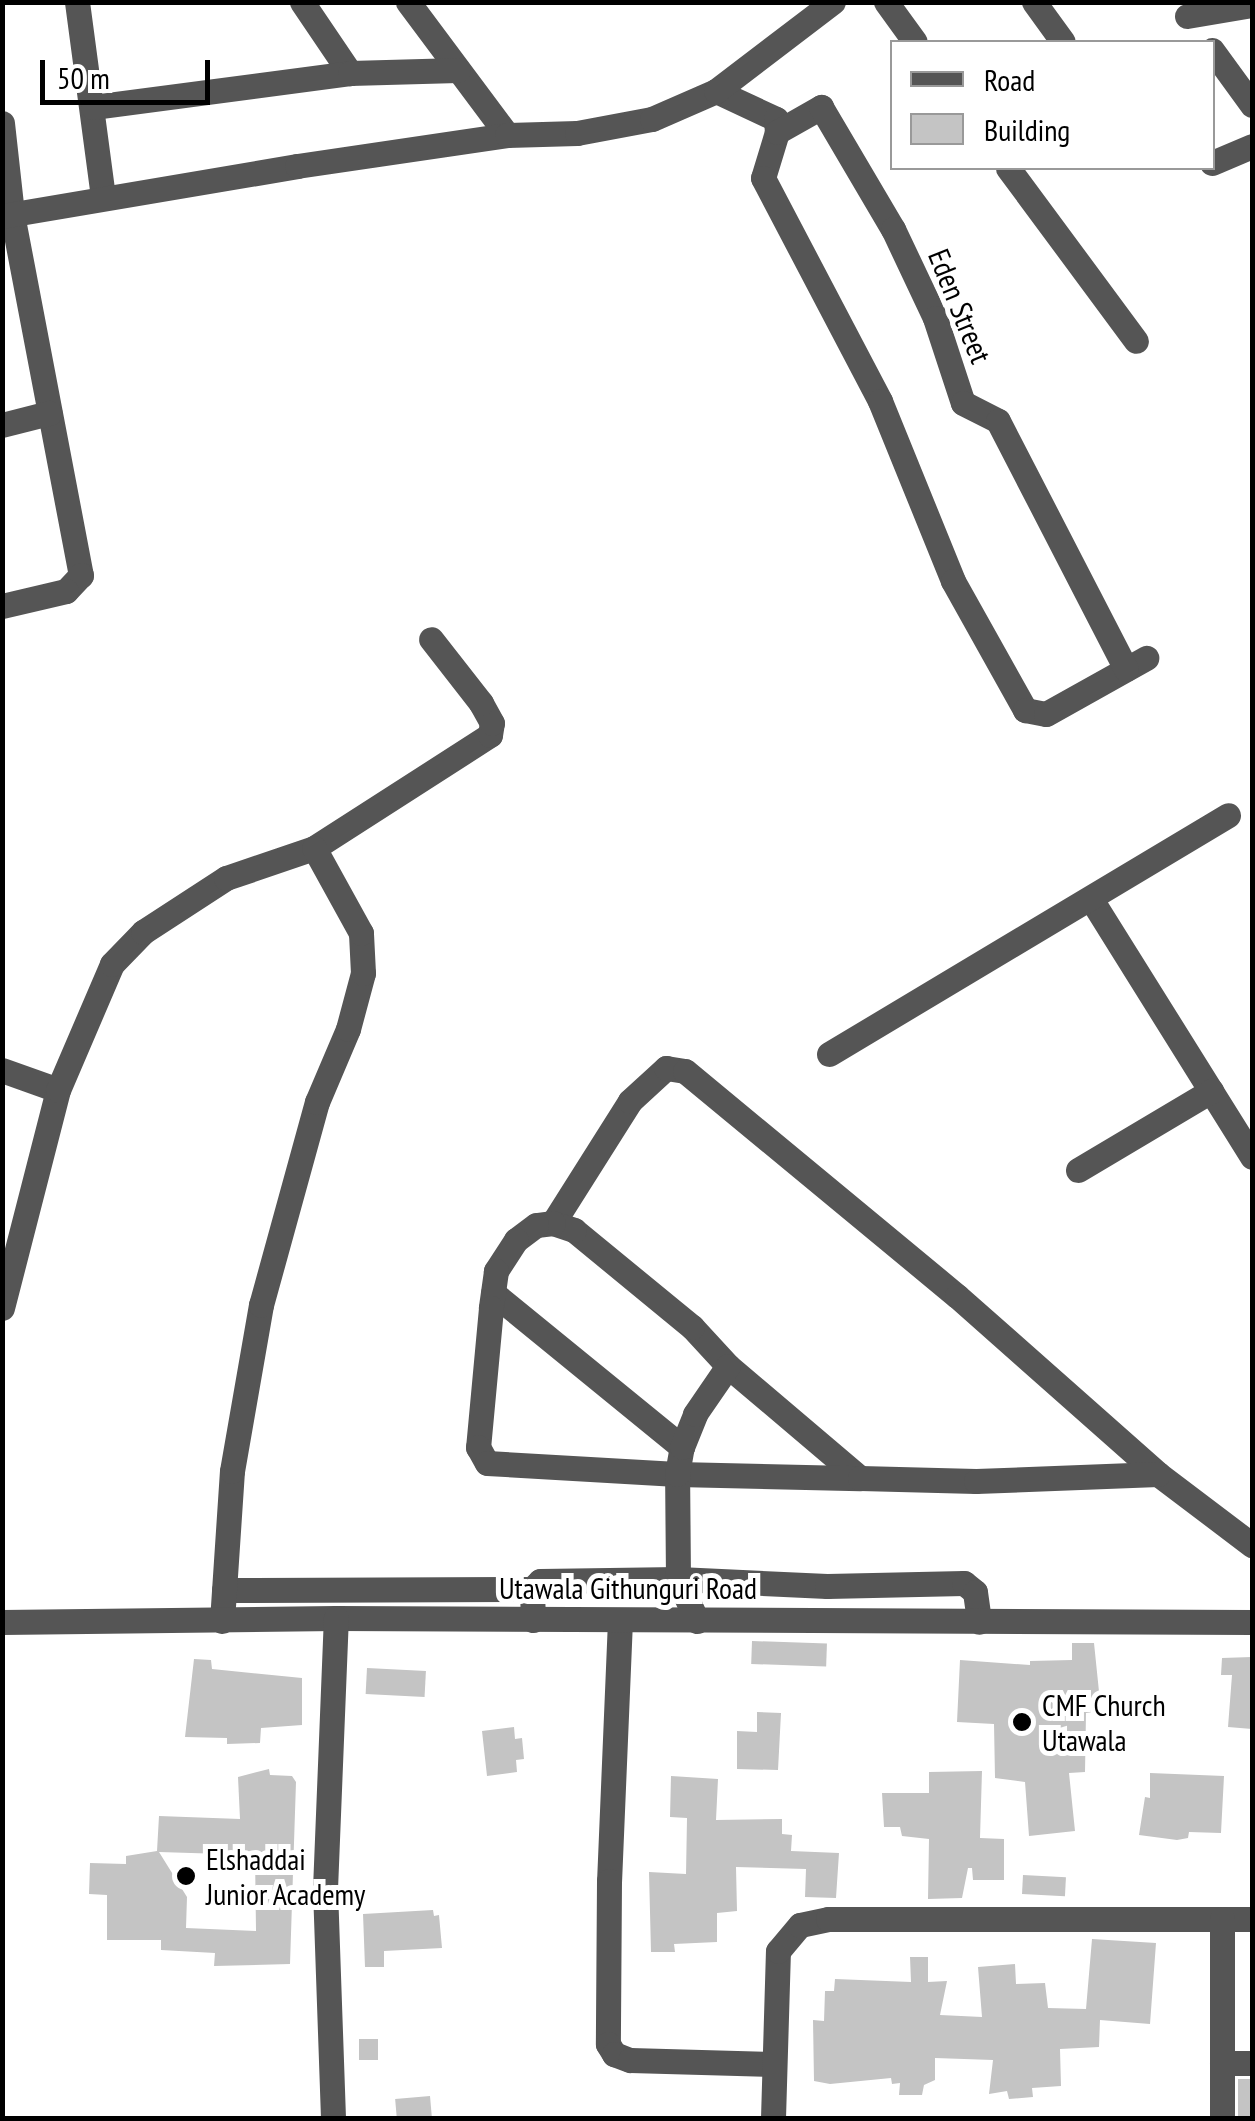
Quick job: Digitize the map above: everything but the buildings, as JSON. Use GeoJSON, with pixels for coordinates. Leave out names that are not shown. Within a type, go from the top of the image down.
{"type":"FeatureCollection","features":[{"type":"Feature","properties":{"kind":"street"},"geometry":{"type":"LineString","coordinates":[[78,2],[103,197]]}},
{"type":"Feature","properties":{"kind":"street"},"geometry":{"type":"LineString","coordinates":[[302,2],[350,73]]}},
{"type":"Feature","properties":{"kind":"street"},"geometry":{"type":"LineString","coordinates":[[408,2],[508,136]]}},
{"type":"Feature","properties":{"kind":"street"},"geometry":{"type":"LineString","coordinates":[[7,215],[508,136],[577,133],[652,119],[716,91],[833,2]]}},
{"type":"Feature","properties":{"kind":"street"},"geometry":{"type":"LineString","coordinates":[[886,2],[914,40]]}},
{"type":"Feature","properties":{"kind":"street"},"geometry":{"type":"LineString","coordinates":[[1034,2],[1062,40]]}},
{"type":"Feature","properties":{"kind":"street"},"geometry":{"type":"LineString","coordinates":[[1183,9],[1252,5]]}},
{"type":"Feature","properties":{"kind":"street"},"geometry":{"type":"LineString","coordinates":[[1183,9],[1206,40]]}},
{"type":"Feature","properties":{"kind":"street"},"geometry":{"type":"LineString","coordinates":[[1215,54],[1252,106]]}},
{"type":"Feature","properties":{"kind":"street"},"geometry":{"type":"LineString","coordinates":[[94,107],[350,73],[458,70]]}},
{"type":"Feature","properties":{"kind":"street"},"geometry":{"type":"LineString","coordinates":[[716,91],[776,120],[777,132]]}},
{"type":"Feature","properties":{"kind":"street","name":"Eden Street"},"geometry":{"type":"LineString","coordinates":[[820,106],[892,228],[935,318],[963,403],[998,421],[1136,664],[1046,714],[1025,710],[953,581],[880,402],[763,178],[777,132],[820,106]]}},
{"type":"Feature","properties":{"kind":"street"},"geometry":{"type":"LineString","coordinates":[[2,123],[7,215],[81,575],[66,591],[2,606]]}},
{"type":"Feature","properties":{"kind":"street"},"geometry":{"type":"LineString","coordinates":[[1215,162],[1252,146]]}},
{"type":"Feature","properties":{"kind":"street"},"geometry":{"type":"LineString","coordinates":[[1009,170],[1136,341]]}},
{"type":"Feature","properties":{"kind":"street"},"geometry":{"type":"LineString","coordinates":[[2,425],[49,413]]}},
{"type":"Feature","properties":{"kind":"street"},"geometry":{"type":"LineString","coordinates":[[2,1308],[58,1090],[112,964],[143,932],[226,878],[314,848],[490,735],[492,723],[482,704],[431,638]]}},
{"type":"Feature","properties":{"kind":"street"},"geometry":{"type":"LineString","coordinates":[[828,1054],[1228,815]]}},
{"type":"Feature","properties":{"kind":"street"},"geometry":{"type":"LineString","coordinates":[[222,1621],[232,1471],[261,1305],[317,1102],[348,1029],[364,973],[360,933],[314,848]]}},
{"type":"Feature","properties":{"kind":"street"},"geometry":{"type":"LineString","coordinates":[[1090,899],[1252,1156]]}},
{"type":"Feature","properties":{"kind":"street"},"geometry":{"type":"LineString","coordinates":[[553,1222],[630,1102],[666,1068],[685,1071],[958,1296],[1158,1474],[1252,1545]]}},
{"type":"Feature","properties":{"kind":"street"},"geometry":{"type":"LineString","coordinates":[[2,1070],[58,1090]]}},
{"type":"Feature","properties":{"kind":"street"},"geometry":{"type":"LineString","coordinates":[[1078,1170],[1210,1091]]}},
{"type":"Feature","properties":{"kind":"street"},"geometry":{"type":"LineString","coordinates":[[860,1478],[728,1366],[692,1327],[574,1230],[553,1222],[536,1225],[516,1240],[496,1271],[478,1448],[480,1458],[500,1467],[677,1474],[976,1481],[1158,1474]]}},
{"type":"Feature","properties":{"kind":"street"},"geometry":{"type":"LineString","coordinates":[[493,1293],[682,1447]]}},
{"type":"Feature","properties":{"kind":"street"},"geometry":{"type":"LineString","coordinates":[[697,1621],[678,1579],[677,1474],[695,1414],[728,1366]]}},
{"type":"Feature","properties":{"kind":"street"},"geometry":{"type":"LineString","coordinates":[[224,1590],[532,1589],[540,1581],[678,1579],[827,1586],[964,1584],[975,1592],[978,1622]]}},
{"type":"Feature","properties":{"kind":"street"},"geometry":{"type":"LineString","coordinates":[[827,1586],[828,1621]]}},
{"type":"Feature","properties":{"kind":"street"},"geometry":{"type":"LineString","coordinates":[[532,1589],[533,1620]]}},
{"type":"Feature","properties":{"kind":"street"},"geometry":{"type":"LineString","coordinates":[[332,2118],[325,1889],[336,1618]]}},
{"type":"Feature","properties":{"kind":"street","name":"Utawala Githunguri Road"},"geometry":{"type":"LineString","coordinates":[[2,1622],[336,1618],[1252,1622]]}},
{"type":"Feature","properties":{"kind":"street"},"geometry":{"type":"LineString","coordinates":[[620,1620],[609,1881],[608,2044],[614,2054],[630,2060],[774,2064]]}},
{"type":"Feature","properties":{"kind":"street"},"geometry":{"type":"LineString","coordinates":[[1222,1919],[1222,2118]]}},
{"type":"Feature","properties":{"kind":"street"},"geometry":{"type":"LineString","coordinates":[[773,2118],[778,1951],[800,1925],[828,1920],[1252,1919]]}},
{"type":"Feature","properties":{"kind":"street"},"geometry":{"type":"LineString","coordinates":[[1222,2063],[1252,2063]]}},
{"type":"Feature","properties":{"kind":"place","name":"CMF Church Utawala"},"geometry":{"type":"Point","coordinates":[1022,1722]}},
{"type":"Feature","properties":{"kind":"place","name":"Elshaddai Junior Academy"},"geometry":{"type":"Point","coordinates":[186,1876]}}]}
